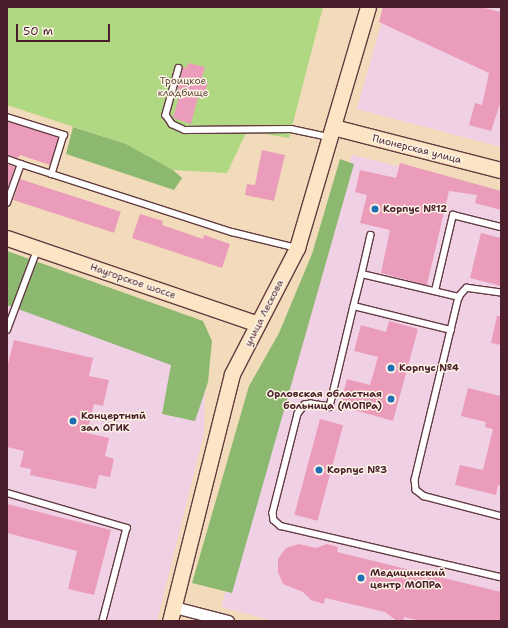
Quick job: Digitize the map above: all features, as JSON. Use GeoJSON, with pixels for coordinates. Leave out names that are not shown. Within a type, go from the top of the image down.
{"type":"FeatureCollection","features":[{"type":"Feature","properties":{"kind":"main road","name":"улица Лескова"},"geometry":{"type":"LineString","coordinates":[[172,614],[232,374],[297,248],[368,7]]}},
{"type":"Feature","properties":{"kind":"main road","name":"Пионерская улица"},"geometry":{"type":"LineString","coordinates":[[332,132],[501,170]]}},
{"type":"Feature","properties":{"kind":"main road","name":"Наугорское шоссе"},"geometry":{"type":"LineString","coordinates":[[7,238],[258,324]]}},
{"type":"Feature","properties":{"kind":"street"},"geometry":{"type":"LineString","coordinates":[[172,614],[228,621]]}},
{"type":"Feature","properties":{"kind":"lane"},"geometry":{"type":"LineString","coordinates":[[179,68],[166,115],[172,124],[185,130],[291,129],[332,132]]}},
{"type":"Feature","properties":{"kind":"lane"},"geometry":{"type":"LineString","coordinates":[[7,117],[64,135],[52,174]]}},
{"type":"Feature","properties":{"kind":"lane"},"geometry":{"type":"LineString","coordinates":[[7,159],[232,232],[297,248]]}},
{"type":"Feature","properties":{"kind":"lane"},"geometry":{"type":"LineString","coordinates":[[7,203],[20,164]]}},
{"type":"Feature","properties":{"kind":"lane"},"geometry":{"type":"LineString","coordinates":[[435,291],[453,215],[501,227]]}},
{"type":"Feature","properties":{"kind":"lane"},"geometry":{"type":"LineString","coordinates":[[371,235],[330,407],[311,404],[305,405],[298,414],[273,513],[274,520],[281,526],[501,577]]}},
{"type":"Feature","properties":{"kind":"lane"},"geometry":{"type":"LineString","coordinates":[[7,330],[37,249]]}},
{"type":"Feature","properties":{"kind":"lane"},"geometry":{"type":"LineString","coordinates":[[362,274],[459,297]]}},
{"type":"Feature","properties":{"kind":"lane"},"geometry":{"type":"LineString","coordinates":[[501,293],[467,288],[459,297],[415,480],[416,490],[424,496],[501,516]]}},
{"type":"Feature","properties":{"kind":"lane"},"geometry":{"type":"LineString","coordinates":[[354,306],[452,330]]}},
{"type":"Feature","properties":{"kind":"lane"},"geometry":{"type":"LineString","coordinates":[[7,493],[127,528],[103,621]]}},
{"type":"Feature","properties":{"kind":"shaded area"},"geometry":{"type":"Polygon","coordinates":[[[386,7],[501,7],[501,147],[357,109],[386,7]]]}},
{"type":"Feature","properties":{"kind":"shaded area","name":"Орловская областная больница (МОПРа)"},"geometry":{"type":"Polygon","coordinates":[[[352,155],[501,191],[501,621],[274,621],[221,607],[352,155]]]}},
{"type":"Feature","properties":{"kind":"shaded area"},"geometry":{"type":"Polygon","coordinates":[[[7,292],[206,364],[204,433],[157,621],[7,621],[7,292]]]}},
{"type":"Feature","properties":{"kind":"green space","name":"Троицкое кладбище"},"geometry":{"type":"Polygon","coordinates":[[[7,7],[323,7],[289,138],[247,131],[227,173],[173,170],[126,144],[7,105],[7,7]]]}},
{"type":"Feature","properties":{"kind":"green space"},"geometry":{"type":"Polygon","coordinates":[[[73,127],[126,144],[173,170],[182,178],[174,190],[66,154],[73,127]]]}},
{"type":"Feature","properties":{"kind":"green space"},"geometry":{"type":"Polygon","coordinates":[[[340,159],[354,164],[232,593],[192,583],[249,386],[279,333],[312,254],[340,159]]]}},
{"type":"Feature","properties":{"kind":"green space"},"geometry":{"type":"Polygon","coordinates":[[[7,251],[203,321],[212,341],[208,382],[195,421],[162,414],[171,365],[7,305],[7,251]]]}},
{"type":"Feature","properties":{"kind":"building"},"geometry":{"type":"Polygon","coordinates":[[[383,7],[480,7],[501,12],[501,101],[491,131],[469,125],[475,103],[482,105],[489,73],[379,22],[383,7]]]}},
{"type":"Feature","properties":{"kind":"building"},"geometry":{"type":"Polygon","coordinates":[[[188,63],[205,67],[201,80],[208,82],[203,98],[198,97],[191,124],[173,118],[180,93],[177,92],[183,67],[187,68],[188,63]]]}},
{"type":"Feature","properties":{"kind":"building"},"geometry":{"type":"Polygon","coordinates":[[[7,121],[59,138],[50,165],[20,155],[18,158],[7,155],[7,121]]]}},
{"type":"Feature","properties":{"kind":"building"},"geometry":{"type":"Polygon","coordinates":[[[262,150],[285,155],[274,201],[245,195],[247,184],[255,185],[262,150]]]}},
{"type":"Feature","properties":{"kind":"building"},"geometry":{"type":"Polygon","coordinates":[[[400,163],[501,191],[501,210],[475,203],[477,195],[449,191],[427,285],[381,273],[390,230],[360,223],[367,195],[355,192],[360,170],[396,178],[400,163]]]}},
{"type":"Feature","properties":{"kind":"building"},"geometry":{"type":"Polygon","coordinates":[[[7,164],[15,167],[7,190],[7,164]]]}},
{"type":"Feature","properties":{"kind":"building"},"geometry":{"type":"Polygon","coordinates":[[[20,179],[121,212],[114,233],[13,200],[20,179]]]}},
{"type":"Feature","properties":{"kind":"building"},"geometry":{"type":"Polygon","coordinates":[[[140,214],[163,221],[162,225],[203,239],[204,235],[230,244],[222,268],[132,238],[140,214]]]}},
{"type":"Feature","properties":{"kind":"building"},"geometry":{"type":"Polygon","coordinates":[[[481,233],[501,238],[501,286],[470,278],[481,233]]]}},
{"type":"Feature","properties":{"kind":"building"},"geometry":{"type":"Polygon","coordinates":[[[497,316],[501,316],[501,345],[491,343],[497,316]]]}},
{"type":"Feature","properties":{"kind":"building","name":"Корпус №4"},"geometry":{"type":"Polygon","coordinates":[[[389,321],[418,329],[393,421],[340,406],[347,379],[370,385],[378,357],[354,351],[361,325],[386,332],[389,321]]]}},
{"type":"Feature","properties":{"kind":"building"},"geometry":{"type":"Polygon","coordinates":[[[14,340],[93,358],[89,376],[109,380],[103,406],[94,404],[87,433],[109,438],[105,456],[114,459],[110,477],[99,475],[96,489],[30,475],[31,469],[20,467],[24,451],[7,447],[7,368],[14,340]]]}},
{"type":"Feature","properties":{"kind":"building"},"geometry":{"type":"Polygon","coordinates":[[[468,388],[501,396],[501,486],[498,485],[496,495],[455,485],[460,465],[483,470],[493,429],[485,427],[486,422],[461,416],[468,388]]]}},
{"type":"Feature","properties":{"kind":"building","name":"Корпус №3"},"geometry":{"type":"Polygon","coordinates":[[[320,419],[343,425],[318,521],[294,515],[320,419]]]}},
{"type":"Feature","properties":{"kind":"building"},"geometry":{"type":"Polygon","coordinates":[[[7,504],[111,530],[94,595],[68,589],[77,551],[7,533],[7,504]]]}},
{"type":"Feature","properties":{"kind":"building","name":"Медицинский центр МОПРа"},"geometry":{"type":"Polygon","coordinates":[[[299,544],[316,548],[327,544],[338,547],[337,552],[501,592],[501,621],[421,621],[404,617],[403,621],[397,621],[385,612],[325,598],[324,604],[311,600],[303,592],[283,584],[278,572],[278,559],[286,548],[299,544]]]}},
{"type":"Feature","properties":{"kind":"place","name":"Корпус №12"},"geometry":{"type":"Point","coordinates":[375,209]}},
{"type":"Feature","properties":{"kind":"place","name":"Корпус №4"},"geometry":{"type":"Point","coordinates":[391,368]}},
{"type":"Feature","properties":{"kind":"place","name":"Орловская областная больница (МОПРа)"},"geometry":{"type":"Point","coordinates":[391,399]}},
{"type":"Feature","properties":{"kind":"place","name":"Концертный зал ОГИК"},"geometry":{"type":"Point","coordinates":[73,421]}},
{"type":"Feature","properties":{"kind":"place","name":"Корпус №3"},"geometry":{"type":"Point","coordinates":[319,470]}},
{"type":"Feature","properties":{"kind":"place","name":"Медицинский центр МОПРа"},"geometry":{"type":"Point","coordinates":[361,578]}}]}
